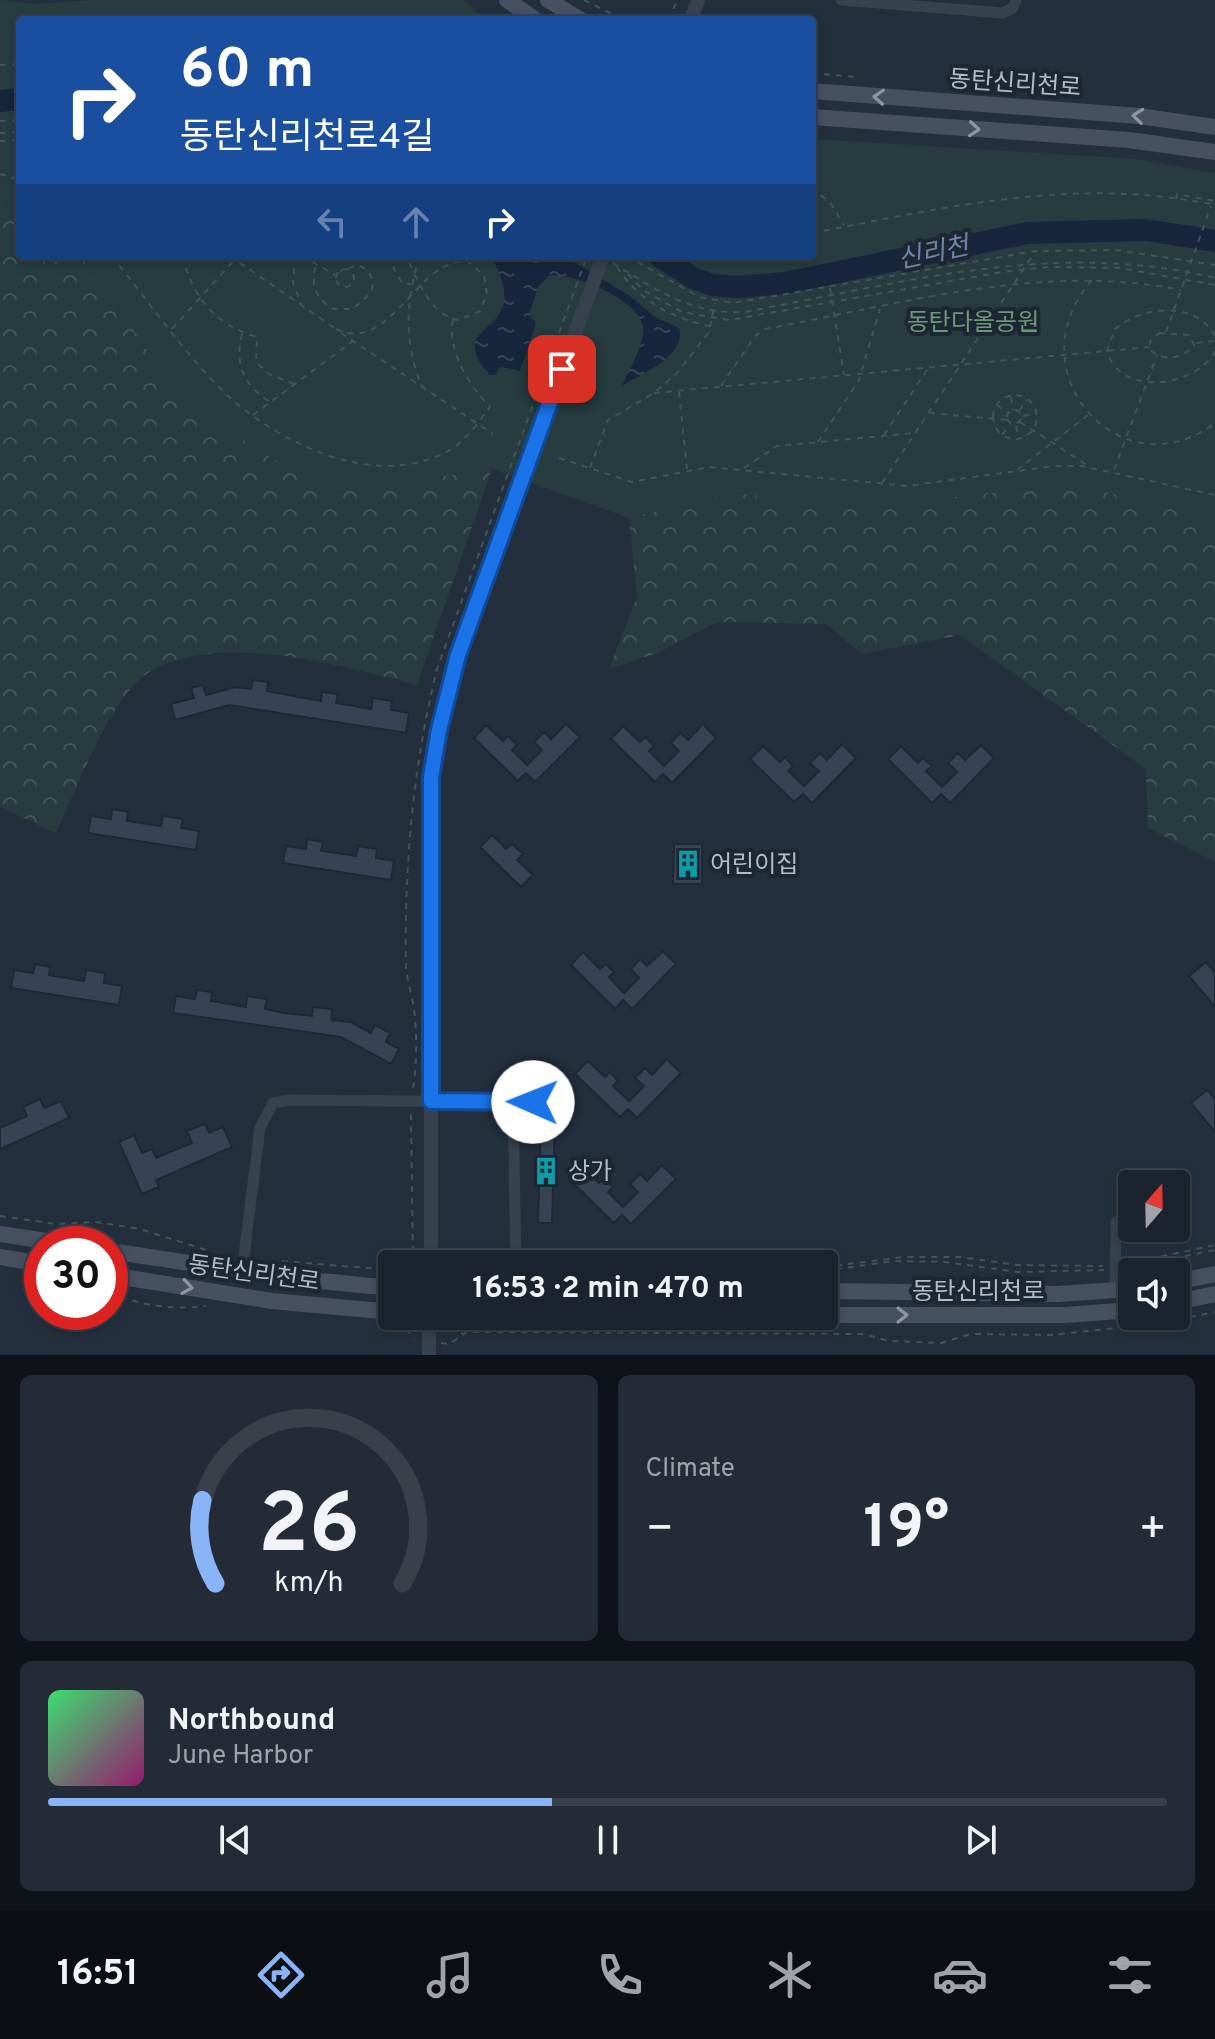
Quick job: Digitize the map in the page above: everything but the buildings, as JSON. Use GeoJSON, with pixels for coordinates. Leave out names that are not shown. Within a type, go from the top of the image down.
{"type":"FeatureCollection","features":[{"type":"Feature","properties":{"kind":"main road"},"geometry":{"type":"LineString","coordinates":[[507,0],[530,16]]}},
{"type":"Feature","properties":{"kind":"main road"},"geometry":{"type":"LineString","coordinates":[[548,0],[574,16]]}},
{"type":"Feature","properties":{"kind":"main road","name":"동탄신리천로"},"geometry":{"type":"LineString","coordinates":[[816,91],[1125,115],[1215,127]]}},
{"type":"Feature","properties":{"kind":"main road","name":"동탄신리천로"},"geometry":{"type":"LineString","coordinates":[[816,117],[1129,140],[1215,152]]}},
{"type":"Feature","properties":{"kind":"main road"},"geometry":{"type":"LineString","coordinates":[[0,1234],[24,1238]]}},
{"type":"Feature","properties":{"kind":"main road","name":"동탄신리천로"},"geometry":{"type":"LineString","coordinates":[[128,1254],[378,1286]]}},
{"type":"Feature","properties":{"kind":"main road"},"geometry":{"type":"LineString","coordinates":[[0,1257],[24,1261]]}},
{"type":"Feature","properties":{"kind":"main road"},"geometry":{"type":"LineString","coordinates":[[1190,1279],[1215,1274]]}},
{"type":"Feature","properties":{"kind":"main road","name":"동탄신리천로"},"geometry":{"type":"LineString","coordinates":[[128,1278],[272,1301],[378,1311]]}},
{"type":"Feature","properties":{"kind":"main road","name":"동탄신리천로"},"geometry":{"type":"LineString","coordinates":[[838,1291],[1058,1294],[1118,1289]]}},
{"type":"Feature","properties":{"kind":"main road"},"geometry":{"type":"LineString","coordinates":[[1190,1299],[1215,1294]]}},
{"type":"Feature","properties":{"kind":"main road","name":"동탄신리천로"},"geometry":{"type":"LineString","coordinates":[[838,1315],[1066,1315],[1118,1311]]}},
{"type":"Feature","properties":{"kind":"street"},"geometry":{"type":"LineString","coordinates":[[841,0],[1003,13],[1013,8],[1016,0]]}},
{"type":"Feature","properties":{"kind":"street"},"geometry":{"type":"LineString","coordinates":[[431,1250],[431,777],[439,730],[458,655],[576,308],[610,260]]}},
{"type":"Feature","properties":{"kind":"street"},"geometry":{"type":"LineString","coordinates":[[242,1271],[260,1128],[273,1103],[288,1100],[533,1102]]}},
{"type":"Feature","properties":{"kind":"street"},"geometry":{"type":"LineString","coordinates":[[513,1102],[516,1250]]}},
{"type":"Feature","properties":{"kind":"street"},"geometry":{"type":"LineString","coordinates":[[1116,1222],[1120,1258]]}},
{"type":"Feature","properties":{"kind":"street"},"geometry":{"type":"LineString","coordinates":[[429,1330],[429,1355]]}},
{"type":"Feature","properties":{"kind":"path"},"geometry":{"type":"LineString","coordinates":[[584,0],[616,16]]}},
{"type":"Feature","properties":{"kind":"path"},"geometry":{"type":"LineString","coordinates":[[816,73],[856,77]]}},
{"type":"Feature","properties":{"kind":"path"},"geometry":{"type":"LineString","coordinates":[[816,191],[831,204],[845,227]]}},
{"type":"Feature","properties":{"kind":"path"},"geometry":{"type":"LineString","coordinates":[[816,232],[998,197],[1053,192],[1214,204],[1208,213],[1166,332]]}},
{"type":"Feature","properties":{"kind":"path"},"geometry":{"type":"LineString","coordinates":[[634,260],[682,289],[716,301],[756,301],[1036,251],[1116,250],[1215,265]]}},
{"type":"Feature","properties":{"kind":"path"},"geometry":{"type":"LineString","coordinates":[[881,484],[1036,251]]}},
{"type":"Feature","properties":{"kind":"path"},"geometry":{"type":"LineString","coordinates":[[115,260],[209,377],[252,416],[332,457],[378,466],[410,464],[453,448],[490,407],[463,372],[453,337],[453,319]]}},
{"type":"Feature","properties":{"kind":"path"},"geometry":{"type":"LineString","coordinates":[[185,260],[199,298],[221,322],[257,337],[256,362],[262,369],[294,384]]}},
{"type":"Feature","properties":{"kind":"path"},"geometry":{"type":"LineString","coordinates":[[171,329],[234,260]]}},
{"type":"Feature","properties":{"kind":"path"},"geometry":{"type":"LineString","coordinates":[[239,260],[422,389],[493,434]]}},
{"type":"Feature","properties":{"kind":"path"},"geometry":{"type":"LineString","coordinates":[[295,260],[293,283],[302,305]]}},
{"type":"Feature","properties":{"kind":"path"},"geometry":{"type":"LineString","coordinates":[[309,260],[336,275],[340,286],[348,287],[353,283],[351,271],[340,271]]}},
{"type":"Feature","properties":{"kind":"path"},"geometry":{"type":"LineString","coordinates":[[319,260],[313,278],[322,301],[343,311],[361,306],[373,286],[370,272],[358,265],[336,275]]}},
{"type":"Feature","properties":{"kind":"path"},"geometry":{"type":"LineString","coordinates":[[389,260],[402,283],[412,284]]}},
{"type":"Feature","properties":{"kind":"path"},"geometry":{"type":"LineString","coordinates":[[336,329],[350,333],[370,328],[391,316],[421,285],[445,264],[467,261],[484,275],[486,301],[470,318],[453,319],[438,311],[421,285],[408,260]]}},
{"type":"Feature","properties":{"kind":"path"},"geometry":{"type":"LineString","coordinates":[[419,260],[412,284],[409,347],[422,389]]}},
{"type":"Feature","properties":{"kind":"path"},"geometry":{"type":"LineString","coordinates":[[576,308],[586,260]]}},
{"type":"Feature","properties":{"kind":"path"},"geometry":{"type":"LineString","coordinates":[[610,260],[630,288],[649,301],[672,314],[711,326]]}},
{"type":"Feature","properties":{"kind":"path"},"geometry":{"type":"LineString","coordinates":[[1215,278],[1121,261],[1028,263],[744,312],[714,311],[677,302],[624,270],[643,290],[666,304],[712,319],[750,318],[1023,269],[1120,268],[1215,285]]}},
{"type":"Feature","properties":{"kind":"path"},"geometry":{"type":"LineString","coordinates":[[720,387],[759,332],[834,316],[1014,283],[1092,279],[1181,290]]}},
{"type":"Feature","properties":{"kind":"path"},"geometry":{"type":"LineString","coordinates":[[1092,279],[1069,313],[1063,355],[1072,391],[1089,415],[1124,437],[1167,441],[1197,433],[1215,423]]}},
{"type":"Feature","properties":{"kind":"path"},"geometry":{"type":"LineString","coordinates":[[830,287],[844,375]]}},
{"type":"Feature","properties":{"kind":"path"},"geometry":{"type":"LineString","coordinates":[[590,470],[608,420],[654,393],[696,351],[711,326],[716,301]]}},
{"type":"Feature","properties":{"kind":"path"},"geometry":{"type":"LineString","coordinates":[[818,442],[859,380],[858,374],[881,308]]}},
{"type":"Feature","properties":{"kind":"path"},"geometry":{"type":"LineString","coordinates":[[1149,347],[1157,355],[1185,355],[1195,343],[1215,338],[1197,318],[1174,311],[1146,313],[1125,321],[1110,337],[1107,351],[1122,372],[1146,381],[1172,381],[1192,374],[1205,365],[1215,351]]}},
{"type":"Feature","properties":{"kind":"path"},"geometry":{"type":"LineString","coordinates":[[1149,347],[1154,336],[1166,332],[1189,335],[1195,343]]}},
{"type":"Feature","properties":{"kind":"path"},"geometry":{"type":"LineString","coordinates":[[243,333],[238,354],[242,374],[254,391],[270,402]]}},
{"type":"Feature","properties":{"kind":"path"},"geometry":{"type":"LineString","coordinates":[[252,416],[353,341]]}},
{"type":"Feature","properties":{"kind":"path"},"geometry":{"type":"LineString","coordinates":[[654,393],[1149,347]]}},
{"type":"Feature","properties":{"kind":"path"},"geometry":{"type":"LineString","coordinates":[[1114,471],[1124,437],[1157,355]]}},
{"type":"Feature","properties":{"kind":"path"},"geometry":{"type":"LineString","coordinates":[[883,436],[929,367]]}},
{"type":"Feature","properties":{"kind":"path"},"geometry":{"type":"LineString","coordinates":[[679,391],[687,470]]}},
{"type":"Feature","properties":{"kind":"path"},"geometry":{"type":"LineString","coordinates":[[1011,395],[1013,410]]}},
{"type":"Feature","properties":{"kind":"path"},"geometry":{"type":"LineString","coordinates":[[1011,395],[1027,399],[1037,413],[1033,430],[1019,439],[1002,435],[992,419],[996,404],[1011,395]]}},
{"type":"Feature","properties":{"kind":"path"},"geometry":{"type":"LineString","coordinates":[[1019,411],[1027,399]]}},
{"type":"Feature","properties":{"kind":"path"},"geometry":{"type":"LineString","coordinates":[[996,404],[1008,413],[1009,422],[1002,435]]}},
{"type":"Feature","properties":{"kind":"path"},"geometry":{"type":"LineString","coordinates":[[1008,413],[1019,411],[1022,416],[1016,425]]}},
{"type":"Feature","properties":{"kind":"path"},"geometry":{"type":"LineString","coordinates":[[929,413],[992,419],[1016,425]]}},
{"type":"Feature","properties":{"kind":"path"},"geometry":{"type":"LineString","coordinates":[[1022,416],[1037,413]]}},
{"type":"Feature","properties":{"kind":"path"},"geometry":{"type":"LineString","coordinates":[[1017,471],[1089,415]]}},
{"type":"Feature","properties":{"kind":"path"},"geometry":{"type":"LineString","coordinates":[[1020,422],[1090,467]]}},
{"type":"Feature","properties":{"kind":"path"},"geometry":{"type":"LineString","coordinates":[[1016,425],[1019,439]]}},
{"type":"Feature","properties":{"kind":"path"},"geometry":{"type":"LineString","coordinates":[[743,469],[773,447],[915,433]]}},
{"type":"Feature","properties":{"kind":"path"},"geometry":{"type":"LineString","coordinates":[[559,458],[632,482],[709,467],[915,485],[1054,466],[1090,467],[1215,495]]}},
{"type":"Feature","properties":{"kind":"path"},"geometry":{"type":"LineString","coordinates":[[407,1111],[414,1120],[413,1250]]}},
{"type":"Feature","properties":{"kind":"path"},"geometry":{"type":"LineString","coordinates":[[0,1216],[56,1224],[96,1222],[140,1229],[181,1245],[210,1251]]}},
{"type":"Feature","properties":{"kind":"path"},"geometry":{"type":"LineString","coordinates":[[1215,1248],[1123,1268],[1127,1264],[1215,1248]]}},
{"type":"Feature","properties":{"kind":"path"},"geometry":{"type":"LineString","coordinates":[[903,1257],[960,1257],[1018,1265],[1104,1268],[1018,1272],[945,1262],[893,1261],[824,1269],[903,1257]]}},
{"type":"Feature","properties":{"kind":"path"},"geometry":{"type":"LineString","coordinates":[[278,1261],[378,1269]]}},
{"type":"Feature","properties":{"kind":"path"},"geometry":{"type":"LineString","coordinates":[[449,1344],[462,1334],[864,1334],[889,1341],[941,1343],[971,1334],[1051,1335],[1154,1324],[1215,1312]]}},
{"type":"Feature","properties":{"kind":"path"},"geometry":{"type":"LineString","coordinates":[[406,1330],[416,1343]]}},
{"type":"Feature","properties":{"kind":"path"},"geometry":{"type":"LineString","coordinates":[[462,1330],[462,1334]]}},
{"type":"Feature","properties":{"kind":"green space"},"geometry":{"type":"Polygon","coordinates":[[[0,0],[36,4],[94,0],[463,0],[481,16],[16,16],[16,207],[0,203],[0,0]]]}},
{"type":"Feature","properties":{"kind":"green space","name":"동탄다올공원"},"geometry":{"type":"Polygon","coordinates":[[[816,139],[1136,159],[1215,173],[1215,519],[1105,492],[1059,485],[865,507],[734,493],[629,518],[492,469],[338,492],[274,460],[181,400],[86,260],[816,260],[816,139]]]}},
{"type":"Feature","properties":{"kind":"green space"},"geometry":{"type":"Polygon","coordinates":[[[0,203],[16,207],[16,260],[86,260],[181,400],[274,460],[338,492],[492,469],[417,685],[278,655],[241,652],[206,654],[173,661],[145,675],[119,704],[94,748],[56,833],[0,807],[0,203]]]}},
{"type":"Feature","properties":{"kind":"green space"},"geometry":{"type":"Polygon","coordinates":[[[1059,485],[1105,492],[1215,519],[1215,862],[1148,828],[1146,769],[960,635],[862,654],[826,624],[718,622],[657,653],[609,669],[637,597],[629,518],[734,493],[865,507],[1059,485]]]}},
{"type":"Feature","properties":{"kind":"water"},"geometry":{"type":"Polygon","coordinates":[[[493,260],[571,260],[630,296],[655,317],[679,328],[680,338],[676,348],[660,363],[622,386],[642,341],[643,327],[639,317],[630,307],[604,290],[573,278],[549,276],[538,287],[529,315],[536,323],[520,371],[500,367],[495,375],[489,375],[475,352],[475,344],[501,311],[504,297],[493,260]]]}},
{"type":"Feature","properties":{"kind":"waterway","name":"신리천"},"geometry":{"type":"LineString","coordinates":[[0,101],[16,99]]}},
{"type":"Feature","properties":{"kind":"waterway","name":"신리천"},"geometry":{"type":"LineString","coordinates":[[665,260],[693,278],[712,285],[737,287],[785,283],[1027,233],[1146,230],[1215,241]]}},
{"type":"Feature","properties":{"kind":"place","name":"어린이집"},"geometry":{"type":"Point","coordinates":[688,864]}},
{"type":"Feature","properties":{"kind":"place","name":"상가"},"geometry":{"type":"Point","coordinates":[546,1171]}},
{"type":"Feature","properties":{"kind":"route"},"geometry":{"type":"LineString","coordinates":[[533,1102],[431,1101],[431,777],[447,692],[458,655],[562,369]]}}]}
